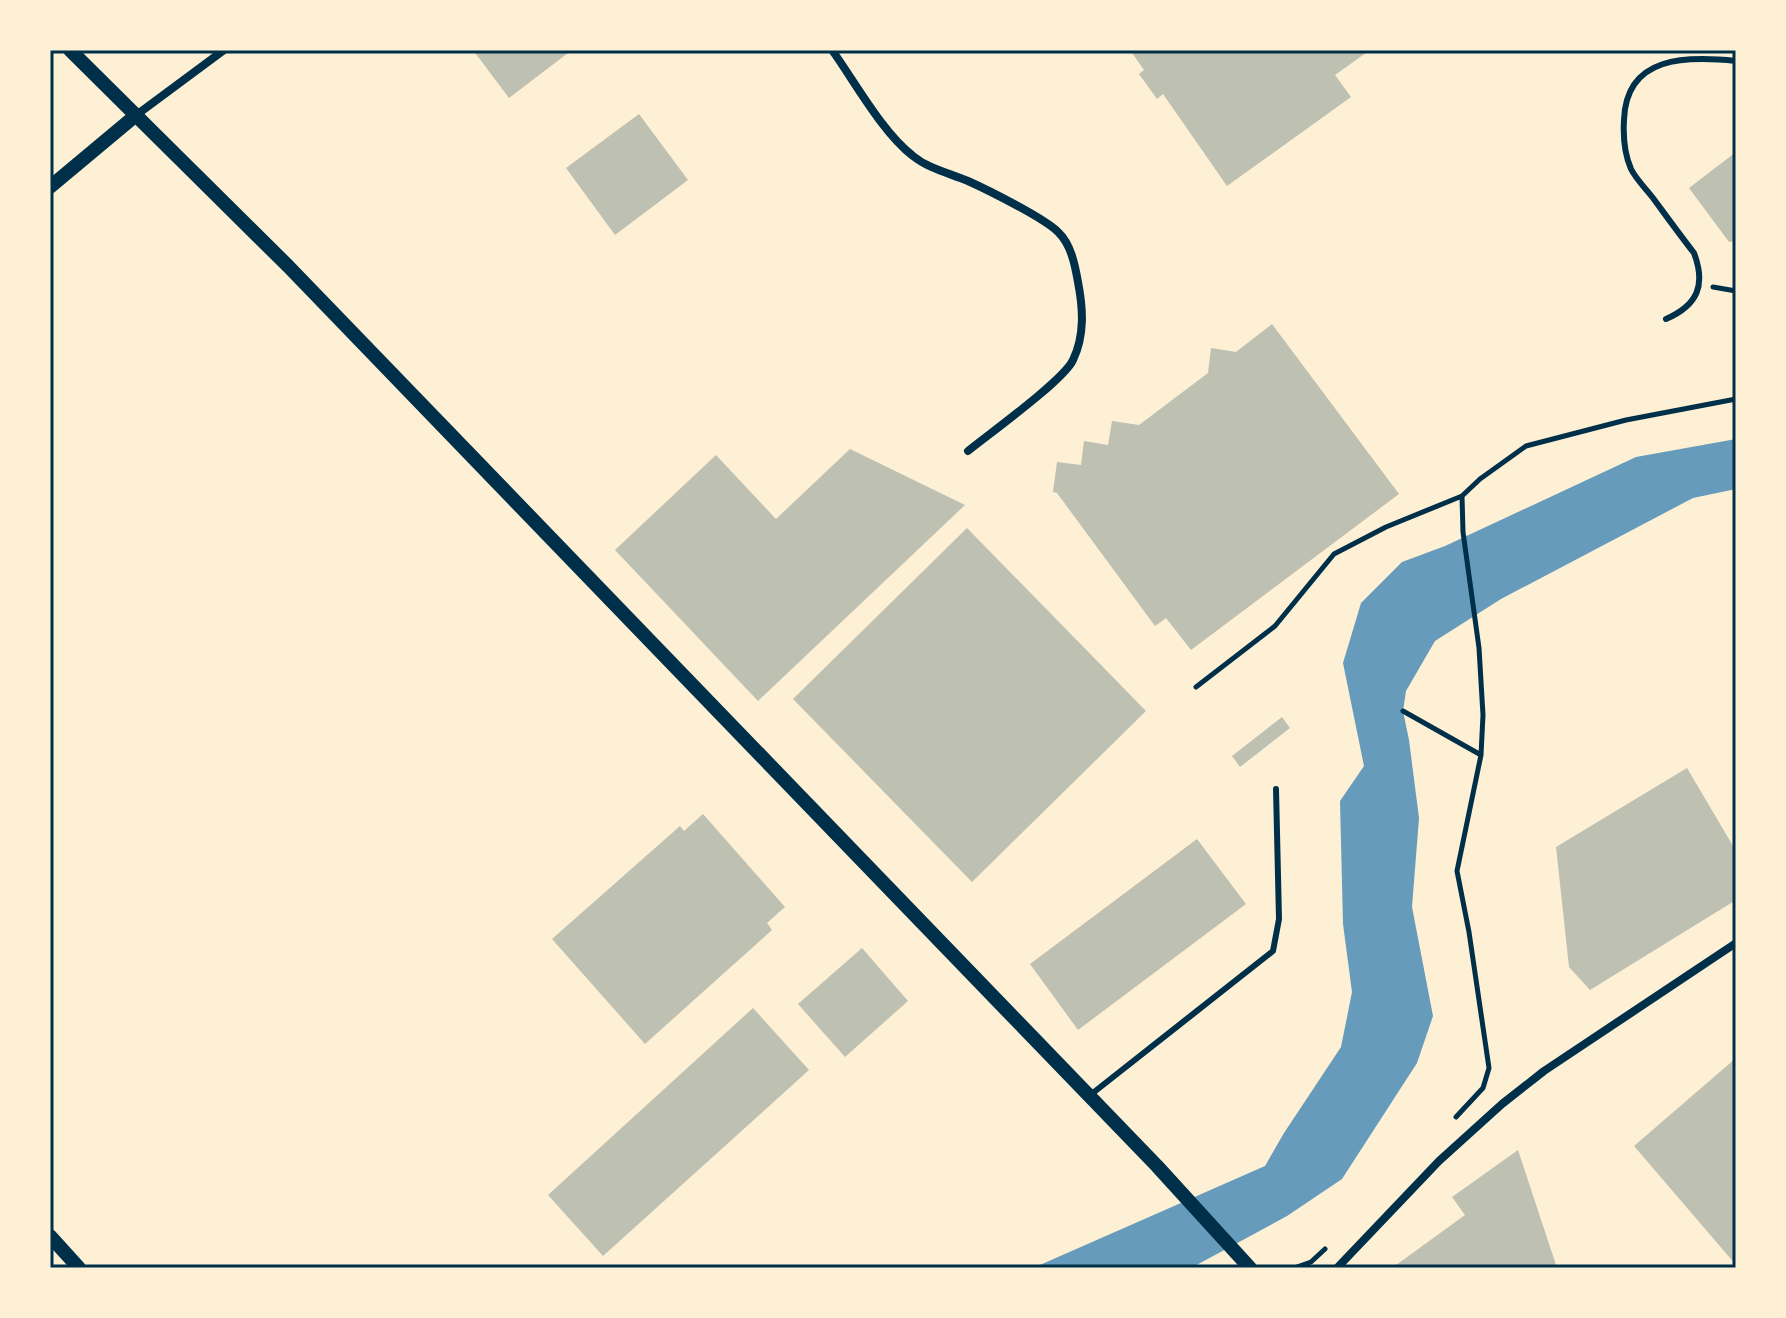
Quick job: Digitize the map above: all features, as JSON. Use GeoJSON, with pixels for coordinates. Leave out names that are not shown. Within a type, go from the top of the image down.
{"type":"FeatureCollection","features":[{"type":"Feature","properties":{"kind":"street"},"geometry":{"type":"LineString","coordinates":[[70,50],[288,266],[1157,1166],[1250,1268]]}},
{"type":"Feature","properties":{"kind":"street"},"geometry":{"type":"LineString","coordinates":[[50,187],[135,116],[224,50]]}},
{"type":"Feature","properties":{"kind":"street"},"geometry":{"type":"LineString","coordinates":[[832,50],[882,123],[911,155],[928,166],[968,181],[1058,231],[1070,249],[1081,296],[1082,319],[1081,338],[1072,363],[968,451]]}},
{"type":"Feature","properties":{"kind":"street"},"geometry":{"type":"LineString","coordinates":[[1337,1268],[1439,1161],[1502,1104],[1544,1071],[1736,943]]}},
{"type":"Feature","properties":{"kind":"street"},"geometry":{"type":"LineString","coordinates":[[50,1236],[79,1268]]}},
{"type":"Feature","properties":{"kind":"lane"},"geometry":{"type":"LineString","coordinates":[[1666,319],[1690,305],[1697,295],[1699,266],[1694,253],[1632,170],[1625,151],[1624,108],[1631,89],[1642,74],[1659,65],[1683,58],[1736,61]]}},
{"type":"Feature","properties":{"kind":"lane"},"geometry":{"type":"LineString","coordinates":[[1089,1096],[1273,951],[1279,919],[1276,789]]}},
{"type":"Feature","properties":{"kind":"path"},"geometry":{"type":"LineString","coordinates":[[1196,687],[1275,626],[1334,554],[1386,527],[1462,496],[1526,446],[1626,420],[1736,399]]}},
{"type":"Feature","properties":{"kind":"path"},"geometry":{"type":"LineString","coordinates":[[1451,1122],[1483,1088],[1489,1068],[1457,871],[1481,755],[1483,715],[1479,648],[1463,532],[1462,496]]}},
{"type":"Feature","properties":{"kind":"path"},"geometry":{"type":"LineString","coordinates":[[1403,711],[1481,755]]}},
{"type":"Feature","properties":{"kind":"path"},"geometry":{"type":"LineString","coordinates":[[1294,1268],[1311,1262],[1332,1243]]}},
{"type":"Feature","properties":{"kind":"water"},"geometry":{"type":"Polygon","coordinates":[[[1736,439],[1736,489],[1693,498],[1501,599],[1435,641],[1406,691],[1403,711],[1419,818],[1412,907],[1433,1016],[1417,1063],[1342,1179],[1287,1216],[1191,1268],[1033,1268],[1265,1166],[1341,1047],[1352,992],[1343,924],[1340,801],[1364,766],[1343,663],[1361,603],[1402,562],[1445,546],[1636,457],[1736,439]]]}},
{"type":"Feature","properties":{"kind":"building"},"geometry":{"type":"Polygon","coordinates":[[[473,50],[572,50],[509,98],[473,50]]]}},
{"type":"Feature","properties":{"kind":"building"},"geometry":{"type":"Polygon","coordinates":[[[1130,50],[1370,50],[1335,75],[1351,97],[1227,186],[1163,94],[1157,99],[1139,74],[1144,70],[1130,50]]]}},
{"type":"Feature","properties":{"kind":"building"},"geometry":{"type":"Polygon","coordinates":[[[639,114],[688,180],[615,235],[566,168],[639,114]]]}},
{"type":"Feature","properties":{"kind":"building"},"geometry":{"type":"Polygon","coordinates":[[[1736,152],[1736,241],[1729,242],[1689,188],[1736,152]]]}},
{"type":"Feature","properties":{"kind":"building"},"geometry":{"type":"Polygon","coordinates":[[[1272,324],[1399,494],[1191,650],[1166,618],[1155,626],[1057,493],[1053,492],[1057,462],[1081,465],[1084,441],[1108,445],[1112,421],[1139,425],[1208,373],[1211,348],[1236,352],[1272,324]]]}},
{"type":"Feature","properties":{"kind":"building"},"geometry":{"type":"Polygon","coordinates":[[[850,449],[965,505],[758,701],[615,550],[716,455],[776,519],[850,449]]]}},
{"type":"Feature","properties":{"kind":"building"},"geometry":{"type":"Polygon","coordinates":[[[967,528],[1146,711],[972,882],[793,699],[967,528]]]}},
{"type":"Feature","properties":{"kind":"building"},"geometry":{"type":"Polygon","coordinates":[[[1282,717],[1290,728],[1240,767],[1232,756],[1282,717]]]}},
{"type":"Feature","properties":{"kind":"building"},"geometry":{"type":"Polygon","coordinates":[[[1687,768],[1736,851],[1736,900],[1590,990],[1569,967],[1556,847],[1687,768]]]}},
{"type":"Feature","properties":{"kind":"building"},"geometry":{"type":"Polygon","coordinates":[[[703,814],[785,907],[767,923],[772,930],[645,1044],[552,939],[680,826],[684,831],[703,814]]]}},
{"type":"Feature","properties":{"kind":"building"},"geometry":{"type":"Polygon","coordinates":[[[1197,839],[1246,904],[1078,1030],[1030,964],[1197,839]]]}},
{"type":"Feature","properties":{"kind":"building"},"geometry":{"type":"Polygon","coordinates":[[[862,948],[908,1001],[845,1057],[798,1004],[862,948]]]}},
{"type":"Feature","properties":{"kind":"building"},"geometry":{"type":"Polygon","coordinates":[[[753,1008],[809,1070],[603,1256],[548,1195],[753,1008]]]}},
{"type":"Feature","properties":{"kind":"building"},"geometry":{"type":"Polygon","coordinates":[[[1736,1058],[1736,1265],[1634,1146],[1736,1058]]]}},
{"type":"Feature","properties":{"kind":"building"},"geometry":{"type":"Polygon","coordinates":[[[1518,1150],[1557,1268],[1392,1268],[1465,1215],[1452,1197],[1518,1150]]]}}]}
